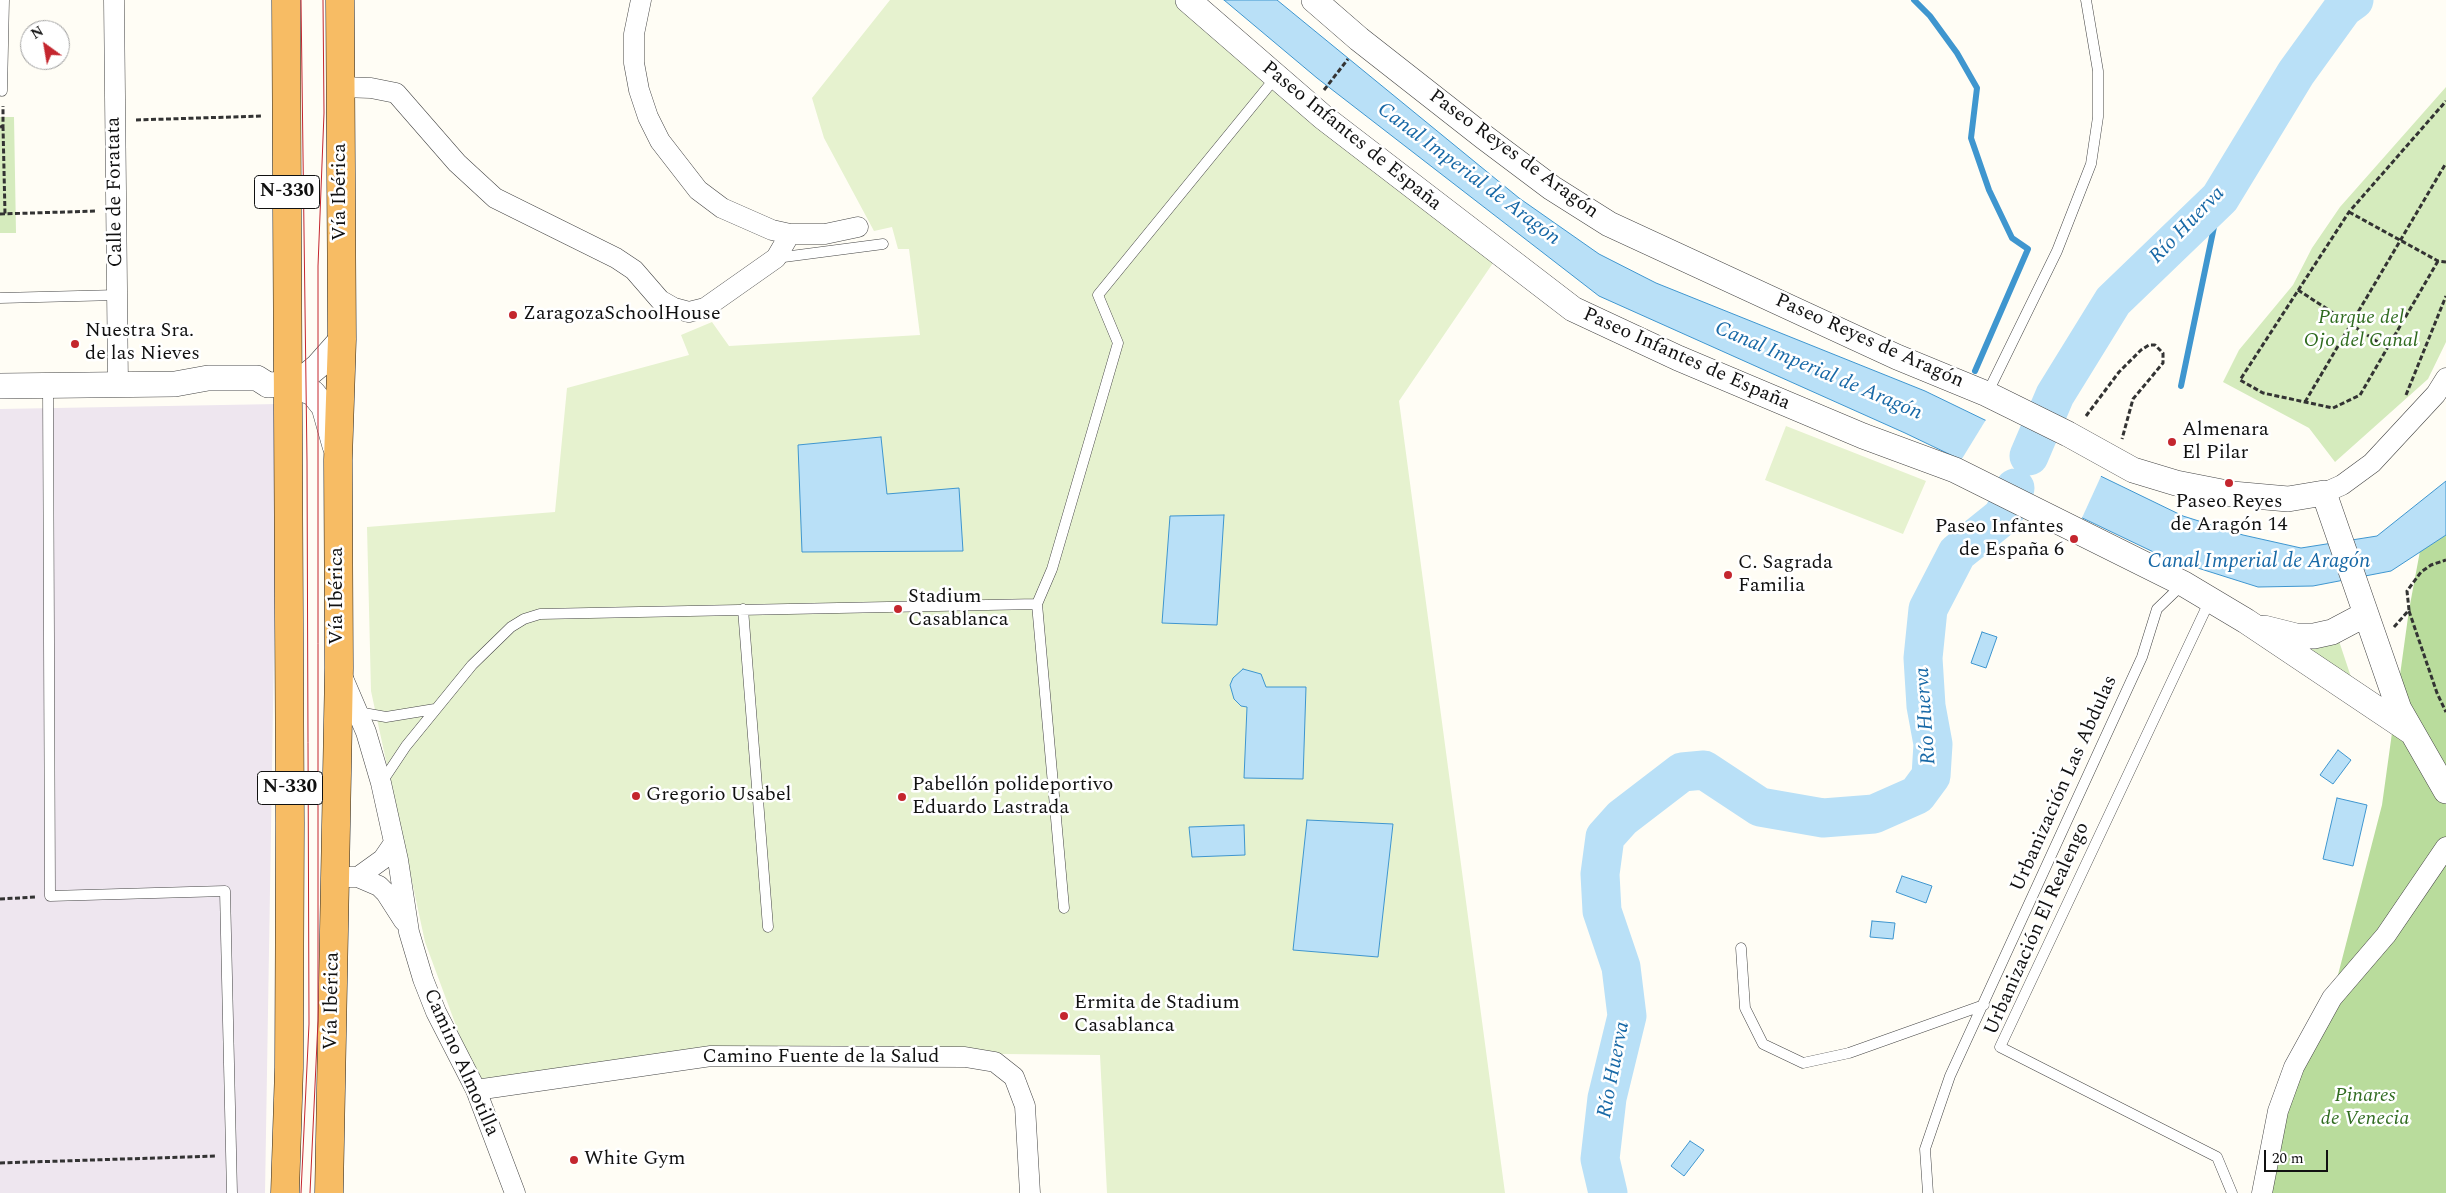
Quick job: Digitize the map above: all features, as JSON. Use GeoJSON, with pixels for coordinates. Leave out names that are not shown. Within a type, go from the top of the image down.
{"type":"FeatureCollection","features":[{"type":"Feature","properties":{"kind":"highway","name":"N-330"},"geometry":{"type":"LineString","coordinates":[[285,1193],[290,1048],[279,384],[286,0]]}},
{"type":"Feature","properties":{"kind":"highway","name":"Vía Ibérica"},"geometry":{"type":"LineString","coordinates":[[329,1193],[347,877],[339,668],[338,460],[342,339],[340,0]]}},
{"type":"Feature","properties":{"kind":"street","name":"Calle de Foratata"},"geometry":{"type":"LineString","coordinates":[[114,0],[118,384]]}},
{"type":"Feature","properties":{"kind":"street"},"geometry":{"type":"LineString","coordinates":[[641,0],[634,34],[634,64],[642,99],[660,141],[698,190],[722,208],[755,224],[790,234],[825,234],[858,227]]}},
{"type":"Feature","properties":{"kind":"street","name":"Paseo Infantes de España"},"geometry":{"type":"LineString","coordinates":[[1188,0],[1276,77],[1445,212],[1573,310],[1678,358],[1863,436],[1954,470],[2184,584],[2246,621],[2410,731]]}},
{"type":"Feature","properties":{"kind":"street","name":"Paseo Reyes de Aragón"},"geometry":{"type":"LineString","coordinates":[[1314,0],[1359,39],[1484,137],[1552,188],[1609,224],[1896,357],[2115,450],[2133,470],[2154,477],[2232,494],[2288,498],[2324,493],[2342,485],[2372,463],[2436,394],[2446,378]]}},
{"type":"Feature","properties":{"kind":"street"},"geometry":{"type":"LineString","coordinates":[[341,87],[371,88],[396,93],[457,163],[495,198],[616,258],[634,270],[660,300],[674,308],[689,312],[705,308],[776,258],[790,234]]}},
{"type":"Feature","properties":{"kind":"street"},"geometry":{"type":"LineString","coordinates":[[0,386],[175,384],[207,390],[258,390],[306,376],[318,366],[342,339]]}},
{"type":"Feature","properties":{"kind":"street"},"geometry":{"type":"LineString","coordinates":[[279,384],[306,389],[318,398],[328,417],[338,460]]}},
{"type":"Feature","properties":{"kind":"street","name":"Paseo Infantes de España"},"geometry":{"type":"LineString","coordinates":[[2324,493],[2399,709],[2446,791]]}},
{"type":"Feature","properties":{"kind":"street","name":"Paseo Infantes de España"},"geometry":{"type":"LineString","coordinates":[[2246,621],[2279,633],[2314,636],[2332,632],[2362,603]]}},
{"type":"Feature","properties":{"kind":"street","name":"Camino Almotilla"},"geometry":{"type":"LineString","coordinates":[[339,668],[358,712],[381,783],[394,843],[409,932],[423,979],[436,1012],[476,1090],[515,1193]]}},
{"type":"Feature","properties":{"kind":"street"},"geometry":{"type":"LineString","coordinates":[[347,877],[383,859],[394,843]]}},
{"type":"Feature","properties":{"kind":"street"},"geometry":{"type":"LineString","coordinates":[[2262,1193],[2278,1112],[2294,1067],[2332,998],[2386,935],[2446,847]]}},
{"type":"Feature","properties":{"kind":"street","name":"Camino Almotilla"},"geometry":{"type":"LineString","coordinates":[[347,877],[369,880],[386,893],[409,932]]}},
{"type":"Feature","properties":{"kind":"street","name":"Camino Fuente de la Salud"},"geometry":{"type":"LineString","coordinates":[[476,1090],[712,1056],[965,1057],[995,1062],[1014,1077],[1025,1106],[1030,1193]]}},
{"type":"Feature","properties":{"kind":"lane"},"geometry":{"type":"LineString","coordinates":[[2,91],[4,0]]}},
{"type":"Feature","properties":{"kind":"lane"},"geometry":{"type":"LineString","coordinates":[[1989,398],[2057,250],[2091,164],[2098,117],[2098,71],[2086,0]]}},
{"type":"Feature","properties":{"kind":"lane"},"geometry":{"type":"LineString","coordinates":[[1064,908],[1037,604],[1052,569],[1118,343],[1098,294],[1276,77]]}},
{"type":"Feature","properties":{"kind":"lane"},"geometry":{"type":"LineString","coordinates":[[776,258],[884,244]]}},
{"type":"Feature","properties":{"kind":"lane"},"geometry":{"type":"LineString","coordinates":[[0,298],[118,295]]}},
{"type":"Feature","properties":{"kind":"lane"},"geometry":{"type":"LineString","coordinates":[[48,386],[50,896],[225,891],[232,1193]]}},
{"type":"Feature","properties":{"kind":"lane","name":"Urbanización Las Abdulas"},"geometry":{"type":"LineString","coordinates":[[1928,1193],[1925,1149],[1950,1076],[2142,657],[2157,609],[2184,584]]}},
{"type":"Feature","properties":{"kind":"lane","name":"Urbanización El Realengo"},"geometry":{"type":"LineString","coordinates":[[2210,599],[2000,1047],[2218,1157],[2232,1193]]}},
{"type":"Feature","properties":{"kind":"lane"},"geometry":{"type":"LineString","coordinates":[[381,783],[435,708],[491,644],[524,619],[540,614],[1037,604]]}},
{"type":"Feature","properties":{"kind":"lane"},"geometry":{"type":"LineString","coordinates":[[744,609],[768,927]]}},
{"type":"Feature","properties":{"kind":"lane"},"geometry":{"type":"LineString","coordinates":[[358,712],[391,717],[435,708]]}},
{"type":"Feature","properties":{"kind":"lane"},"geometry":{"type":"LineString","coordinates":[[1741,948],[1745,1008],[1763,1044],[1803,1063],[1849,1052],[1984,1005]]}},
{"type":"Feature","properties":{"kind":"path"},"geometry":{"type":"LineString","coordinates":[[1325,89],[1350,58]]}},
{"type":"Feature","properties":{"kind":"path"},"geometry":{"type":"LineString","coordinates":[[2438,261],[2360,395],[2332,408],[2263,393],[2240,380],[2349,212],[2446,101]]}},
{"type":"Feature","properties":{"kind":"path"},"geometry":{"type":"LineString","coordinates":[[115,120],[266,115]]}},
{"type":"Feature","properties":{"kind":"path"},"geometry":{"type":"LineString","coordinates":[[3,116],[2,166],[5,214]]}},
{"type":"Feature","properties":{"kind":"path"},"geometry":{"type":"LineString","coordinates":[[2305,402],[2402,241],[2446,163]]}},
{"type":"Feature","properties":{"kind":"path"},"geometry":{"type":"LineString","coordinates":[[0,214],[117,210]]}},
{"type":"Feature","properties":{"kind":"path"},"geometry":{"type":"LineString","coordinates":[[2349,212],[2438,261],[2446,262]]}},
{"type":"Feature","properties":{"kind":"path"},"geometry":{"type":"LineString","coordinates":[[2298,290],[2387,348]]}},
{"type":"Feature","properties":{"kind":"path"},"geometry":{"type":"LineString","coordinates":[[2400,434],[2399,413],[2446,296]]}},
{"type":"Feature","properties":{"kind":"path"},"geometry":{"type":"LineString","coordinates":[[2086,416],[2119,372],[2141,350],[2149,345],[2155,345],[2163,353],[2163,363],[2133,399],[2115,450]]}},
{"type":"Feature","properties":{"kind":"path"},"geometry":{"type":"LineString","coordinates":[[2446,560],[2426,568],[2407,591],[2409,610],[2437,693],[2446,712]]}},
{"type":"Feature","properties":{"kind":"path"},"geometry":{"type":"LineString","coordinates":[[2375,639],[2388,634],[2409,610]]}},
{"type":"Feature","properties":{"kind":"path"},"geometry":{"type":"LineString","coordinates":[[0,899],[50,896]]}},
{"type":"Feature","properties":{"kind":"path"},"geometry":{"type":"LineString","coordinates":[[0,1163],[232,1155]]}},
{"type":"Feature","properties":{"kind":"shaded area"},"geometry":{"type":"Polygon","coordinates":[[[278,404],[265,1193],[0,1193],[0,409],[278,404]]]}},
{"type":"Feature","properties":{"kind":"green space","name":"Stadium Casablanca"},"geometry":{"type":"Polygon","coordinates":[[[890,0],[1184,0],[1495,260],[1399,401],[1505,1193],[1107,1193],[1100,1055],[714,1051],[478,1085],[425,942],[371,691],[367,527],[555,512],[567,388],[689,355],[681,335],[712,322],[729,346],[920,335],[909,249],[898,249],[892,227],[874,231],[824,138],[812,98],[890,0]]]}},
{"type":"Feature","properties":{"kind":"green space","name":"Parque del Ojo del Canal"},"geometry":{"type":"Polygon","coordinates":[[[2446,87],[2446,342],[2428,379],[2335,462],[2309,428],[2223,382],[2239,350],[2293,285],[2312,248],[2340,207],[2446,87]]]}},
{"type":"Feature","properties":{"kind":"green space"},"geometry":{"type":"Polygon","coordinates":[[[0,117],[14,117],[16,233],[0,233],[0,117]]]}},
{"type":"Feature","properties":{"kind":"green space"},"geometry":{"type":"Polygon","coordinates":[[[1786,426],[1926,481],[1903,534],[1765,480],[1786,426]]]}},
{"type":"Feature","properties":{"kind":"green space","name":"Pinares de Venecia"},"geometry":{"type":"Polygon","coordinates":[[[2446,535],[2446,1193],[2262,1193],[2278,1111],[2332,998],[2382,805],[2409,610],[2420,551],[2446,535]]]}},
{"type":"Feature","properties":{"kind":"green space"},"geometry":{"type":"Polygon","coordinates":[[[2339,641],[2355,689],[2296,644],[2339,641]]]}},
{"type":"Feature","properties":{"kind":"water","name":"Canal Imperial de Aragón"},"geometry":{"type":"Polygon","coordinates":[[[1224,0],[1277,0],[1519,198],[1599,254],[1656,283],[1925,391],[2183,516],[2243,535],[2301,548],[2377,536],[2446,481],[2446,535],[2391,571],[2313,586],[2258,587],[2166,558],[1905,433],[1599,296],[1317,78],[1224,0]]]}},
{"type":"Feature","properties":{"kind":"water"},"geometry":{"type":"Polygon","coordinates":[[[881,437],[887,494],[959,488],[963,551],[802,552],[798,445],[881,437]]]}},
{"type":"Feature","properties":{"kind":"water"},"geometry":{"type":"Polygon","coordinates":[[[1224,515],[1217,625],[1162,623],[1170,516],[1224,515]]]}},
{"type":"Feature","properties":{"kind":"water"},"geometry":{"type":"Polygon","coordinates":[[[1982,632],[1997,637],[1986,668],[1971,663],[1982,632]]]}},
{"type":"Feature","properties":{"kind":"water"},"geometry":{"type":"Polygon","coordinates":[[[1243,669],[1261,674],[1266,687],[1306,687],[1303,779],[1244,778],[1247,707],[1241,706],[1234,699],[1230,685],[1233,678],[1243,669]]]}},
{"type":"Feature","properties":{"kind":"water"},"geometry":{"type":"Polygon","coordinates":[[[2338,750],[2351,760],[2333,784],[2320,775],[2338,750]]]}},
{"type":"Feature","properties":{"kind":"water"},"geometry":{"type":"Polygon","coordinates":[[[2337,798],[2367,805],[2353,866],[2323,859],[2337,798]]]}},
{"type":"Feature","properties":{"kind":"water"},"geometry":{"type":"Polygon","coordinates":[[[1307,820],[1393,824],[1378,957],[1293,950],[1307,820]]]}},
{"type":"Feature","properties":{"kind":"water"},"geometry":{"type":"Polygon","coordinates":[[[1244,825],[1245,855],[1192,857],[1189,827],[1244,825]]]}},
{"type":"Feature","properties":{"kind":"water"},"geometry":{"type":"Polygon","coordinates":[[[1902,876],[1932,886],[1926,903],[1896,892],[1902,876]]]}},
{"type":"Feature","properties":{"kind":"water"},"geometry":{"type":"Polygon","coordinates":[[[1872,921],[1895,923],[1893,939],[1870,937],[1872,921]]]}},
{"type":"Feature","properties":{"kind":"water"},"geometry":{"type":"Polygon","coordinates":[[[1690,1141],[1704,1150],[1684,1176],[1671,1166],[1690,1141]]]}},
{"type":"Feature","properties":{"kind":"pier"},"geometry":{"type":"Polygon","coordinates":[[[1987,418],[2102,474],[2081,520],[1960,462],[1987,418]]]}},
{"type":"Feature","properties":{"kind":"waterway"},"geometry":{"type":"LineString","coordinates":[[1914,0],[1930,16],[1957,53],[1977,88],[1971,138],[1989,190],[2012,238],[2028,249],[1975,371]]}},
{"type":"Feature","properties":{"kind":"waterway","name":"Río Huerva"},"geometry":{"type":"LineString","coordinates":[[2029,456],[2055,395],[2113,301],[2220,198],[2296,73],[2343,8],[2354,0]]}},
{"type":"Feature","properties":{"kind":"waterway"},"geometry":{"type":"LineString","coordinates":[[2181,386],[2220,198]]}},
{"type":"Feature","properties":{"kind":"waterway","name":"Río Huerva"},"geometry":{"type":"LineString","coordinates":[[1608,1193],[1600,1159],[1607,1098],[1627,1016],[1621,967],[1602,911],[1600,874],[1605,837],[1622,818],[1682,772],[1704,770],[1760,807],[1823,818],[1874,814],[1917,795],[1931,776],[1933,744],[1926,706],[1923,658],[1928,609],[1957,553],[2003,516],[2015,488]]}},
{"type":"Feature","properties":{"kind":"tram line"},"geometry":{"type":"LineString","coordinates":[[301,0],[307,461],[309,1024],[301,1193]]}},
{"type":"Feature","properties":{"kind":"tram line"},"geometry":{"type":"LineString","coordinates":[[310,1193],[318,1021],[318,266],[324,113],[323,0]]}},
{"type":"Feature","properties":{"kind":"place","name":"ZaragozaSchoolHouse"},"geometry":{"type":"Point","coordinates":[513,315]}},
{"type":"Feature","properties":{"kind":"place","name":"Nuestra Sra. de las Nieves"},"geometry":{"type":"Point","coordinates":[75,344]}},
{"type":"Feature","properties":{"kind":"place","name":"Almenara El Pilar"},"geometry":{"type":"Point","coordinates":[2172,442]}},
{"type":"Feature","properties":{"kind":"place","name":"Paseo Reyes de Aragón 14"},"geometry":{"type":"Point","coordinates":[2229,483]}},
{"type":"Feature","properties":{"kind":"place","name":"Paseo Infantes de España 6"},"geometry":{"type":"Point","coordinates":[2074,539]}},
{"type":"Feature","properties":{"kind":"place","name":"C. Sagrada Familia"},"geometry":{"type":"Point","coordinates":[1728,575]}},
{"type":"Feature","properties":{"kind":"place","name":"Stadium Casablanca"},"geometry":{"type":"Point","coordinates":[898,609]}},
{"type":"Feature","properties":{"kind":"place","name":"Gregorio Usabel"},"geometry":{"type":"Point","coordinates":[636,796]}},
{"type":"Feature","properties":{"kind":"place","name":"Pabellón polideportivo Eduardo Lastrada"},"geometry":{"type":"Point","coordinates":[902,797]}},
{"type":"Feature","properties":{"kind":"place","name":"Ermita de Stadium Casablanca"},"geometry":{"type":"Point","coordinates":[1064,1016]}},
{"type":"Feature","properties":{"kind":"place","name":"White Gym"},"geometry":{"type":"Point","coordinates":[574,1160]}}]}
